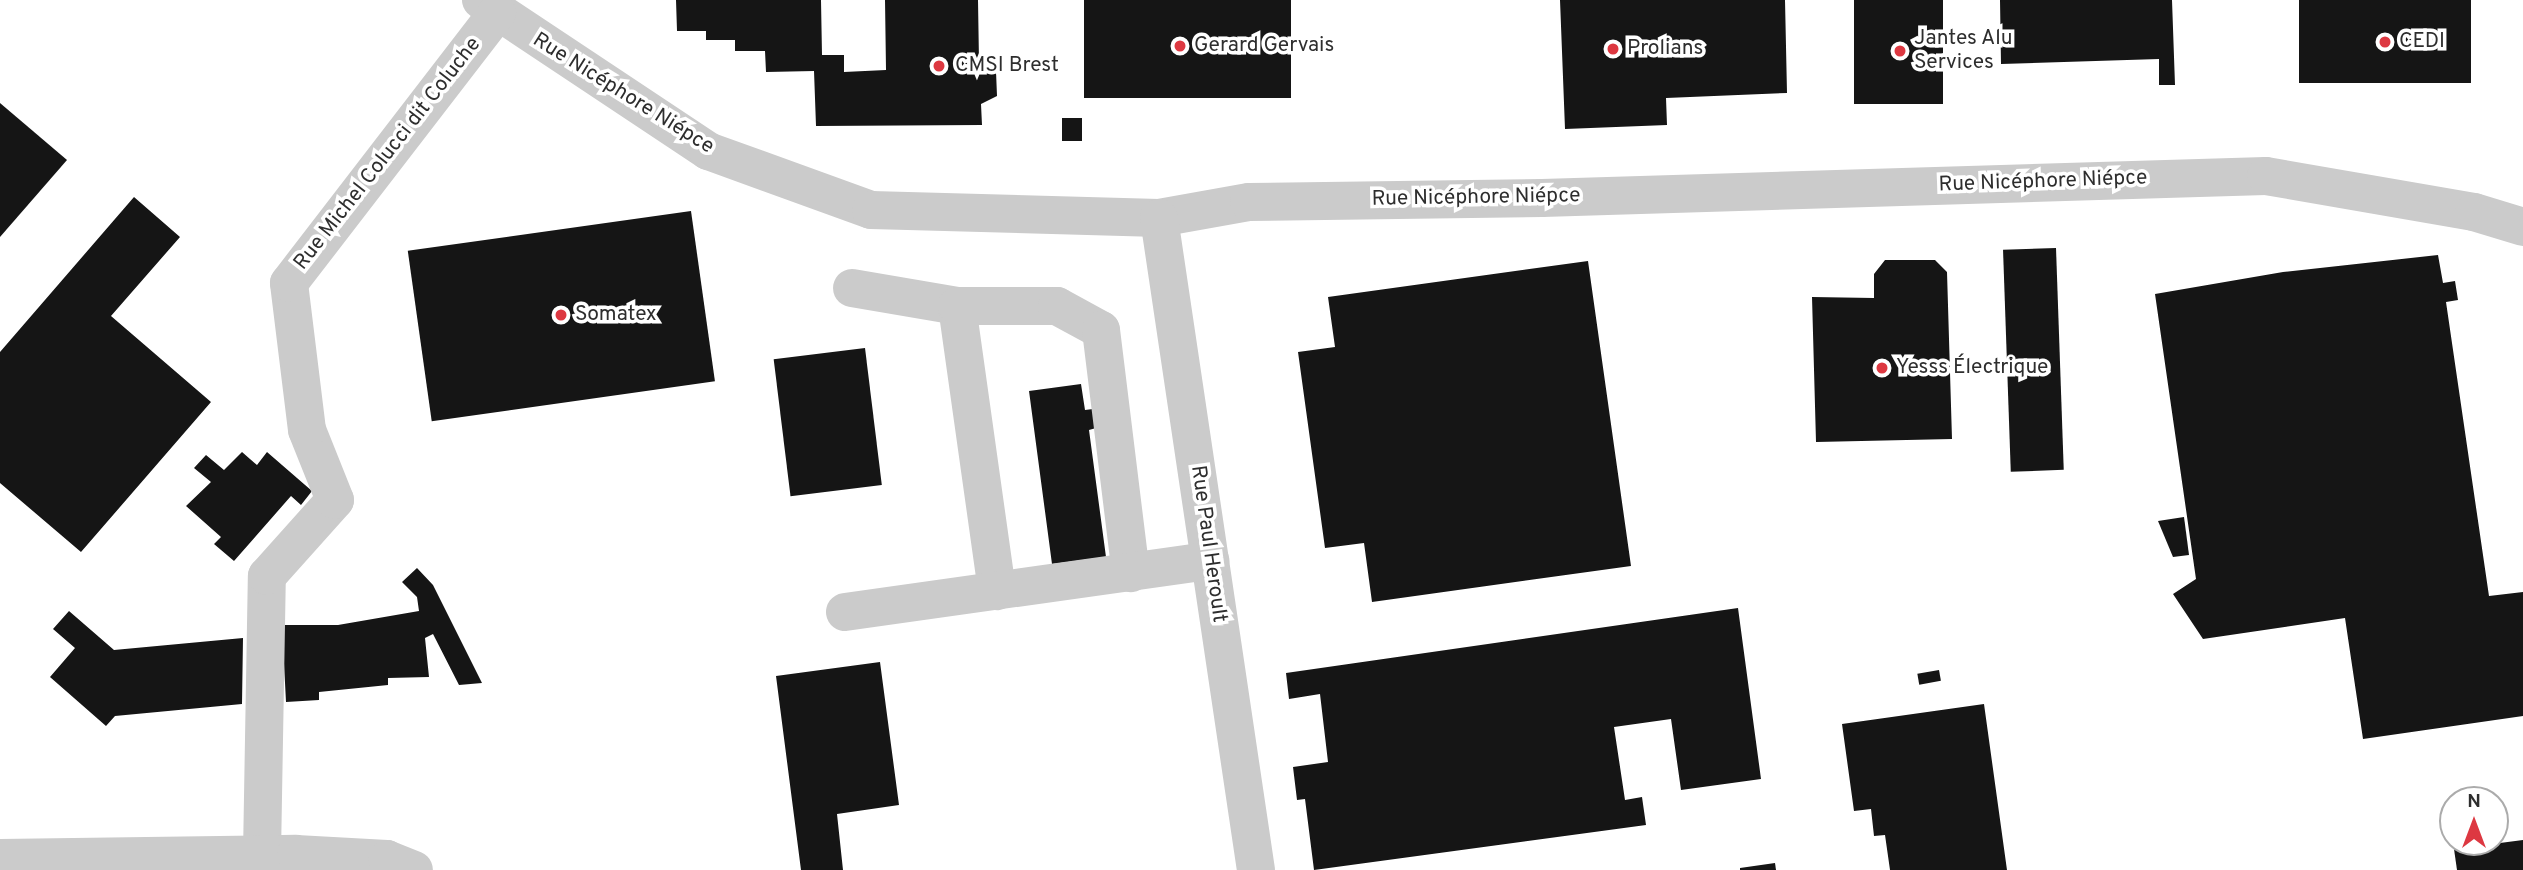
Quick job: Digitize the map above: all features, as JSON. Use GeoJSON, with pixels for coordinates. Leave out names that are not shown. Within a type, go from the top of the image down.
{"type":"FeatureCollection","features":[{"type":"Feature","properties":{"kind":"street","name":"Rue Nicéphore Niépce"},"geometry":{"type":"LineString","coordinates":[[489,6],[708,151],[871,210],[1159,218],[1249,202],[1556,198],[2266,176],[2474,212],[2523,227]]}},
{"type":"Feature","properties":{"kind":"street","name":"Rue Michel Colucci dit Coluche"},"geometry":{"type":"LineString","coordinates":[[262,854],[267,576],[335,500],[307,429],[289,283],[489,6]]}},
{"type":"Feature","properties":{"kind":"street","name":"Rue Paul Heroult"},"geometry":{"type":"LineString","coordinates":[[1159,218],[1256,870]]}},
{"type":"Feature","properties":{"kind":"street"},"geometry":{"type":"LineString","coordinates":[[852,288],[957,306],[1057,306],[1101,330],[1131,573]]}},
{"type":"Feature","properties":{"kind":"street"},"geometry":{"type":"LineString","coordinates":[[957,306],[997,591]]}},
{"type":"Feature","properties":{"kind":"street"},"geometry":{"type":"LineString","coordinates":[[845,612],[1210,561]]}},
{"type":"Feature","properties":{"kind":"street"},"geometry":{"type":"LineString","coordinates":[[0,858],[215,862],[262,854],[387,859],[414,870]]}},
{"type":"Feature","properties":{"kind":"building"},"geometry":{"type":"Polygon","coordinates":[[[676,0],[821,0],[822,55],[844,55],[844,72],[886,70],[885,0],[978,0],[979,62],[996,71],[997,96],[981,104],[982,125],[816,126],[814,71],[766,72],[765,51],[735,51],[735,40],[706,40],[706,31],[677,31],[676,0]]]}},
{"type":"Feature","properties":{"kind":"building","name":"Gerard Gervais"},"geometry":{"type":"Polygon","coordinates":[[[1084,0],[1291,0],[1291,98],[1084,98],[1084,0]]]}},
{"type":"Feature","properties":{"kind":"building"},"geometry":{"type":"Polygon","coordinates":[[[1560,0],[1785,0],[1787,93],[1666,98],[1667,125],[1565,129],[1560,0]]]}},
{"type":"Feature","properties":{"kind":"building","name":"Jantes Alu Services"},"geometry":{"type":"Polygon","coordinates":[[[1854,0],[1943,0],[1943,104],[1854,104],[1854,0]]]}},
{"type":"Feature","properties":{"kind":"building"},"geometry":{"type":"Polygon","coordinates":[[[2000,0],[2172,0],[2175,85],[2159,85],[2159,59],[2001,64],[2000,0]]]}},
{"type":"Feature","properties":{"kind":"building","name":"CEDI"},"geometry":{"type":"Polygon","coordinates":[[[2299,0],[2471,0],[2471,83],[2299,83],[2299,0]]]}},
{"type":"Feature","properties":{"kind":"building"},"geometry":{"type":"Polygon","coordinates":[[[0,103],[67,160],[0,237],[0,103]]]}},
{"type":"Feature","properties":{"kind":"building"},"geometry":{"type":"Polygon","coordinates":[[[1062,118],[1082,118],[1082,141],[1062,141],[1062,118]]]}},
{"type":"Feature","properties":{"kind":"building"},"geometry":{"type":"Polygon","coordinates":[[[134,197],[180,237],[111,316],[211,402],[81,552],[0,483],[0,352],[134,197]]]}},
{"type":"Feature","properties":{"kind":"building","name":"Somatex"},"geometry":{"type":"Polygon","coordinates":[[[691,211],[715,381],[432,421],[408,251],[691,211]]]}},
{"type":"Feature","properties":{"kind":"building"},"geometry":{"type":"Polygon","coordinates":[[[2056,248],[2064,470],[2011,472],[2003,250],[2056,248]]]}},
{"type":"Feature","properties":{"kind":"building"},"geometry":{"type":"Polygon","coordinates":[[[2438,255],[2443,283],[2455,281],[2458,300],[2446,302],[2489,596],[2523,592],[2523,716],[2363,739],[2345,618],[2203,639],[2173,594],[2196,579],[2155,294],[2283,272],[2438,255]]]}},
{"type":"Feature","properties":{"kind":"building","name":"Yesss Électrique"},"geometry":{"type":"Polygon","coordinates":[[[1885,260],[1935,260],[1947,272],[1952,439],[1816,442],[1812,297],[1874,298],[1874,274],[1885,260]]]}},
{"type":"Feature","properties":{"kind":"building"},"geometry":{"type":"Polygon","coordinates":[[[1588,261],[1631,566],[1372,602],[1364,543],[1325,548],[1298,352],[1335,347],[1328,297],[1588,261]]]}},
{"type":"Feature","properties":{"kind":"building"},"geometry":{"type":"Polygon","coordinates":[[[865,348],[882,485],[791,496],[774,359],[865,348]]]}},
{"type":"Feature","properties":{"kind":"building"},"geometry":{"type":"Polygon","coordinates":[[[1081,384],[1085,410],[1093,409],[1096,428],[1089,430],[1106,557],[1052,564],[1029,391],[1081,384]]]}},
{"type":"Feature","properties":{"kind":"building"},"geometry":{"type":"Polygon","coordinates":[[[242,452],[257,465],[267,452],[312,491],[301,505],[291,496],[234,561],[214,544],[221,537],[186,506],[211,482],[194,468],[206,455],[224,470],[242,452]]]}},
{"type":"Feature","properties":{"kind":"building"},"geometry":{"type":"Polygon","coordinates":[[[2184,517],[2189,555],[2173,557],[2158,521],[2184,517]]]}},
{"type":"Feature","properties":{"kind":"building"},"geometry":{"type":"Polygon","coordinates":[[[417,568],[433,585],[482,683],[459,685],[433,634],[425,638],[429,677],[388,678],[388,685],[319,692],[319,700],[286,702],[282,625],[338,625],[419,611],[417,597],[402,582],[417,568]]]}},
{"type":"Feature","properties":{"kind":"building"},"geometry":{"type":"Polygon","coordinates":[[[1738,608],[1761,779],[1681,790],[1671,719],[1614,727],[1625,800],[1642,797],[1646,825],[1314,870],[1305,799],[1297,800],[1293,767],[1328,762],[1320,694],[1289,699],[1286,673],[1738,608]]]}},
{"type":"Feature","properties":{"kind":"building"},"geometry":{"type":"Polygon","coordinates":[[[69,611],[114,650],[243,638],[242,704],[115,716],[106,726],[50,677],[75,648],[53,629],[69,611]]]}},
{"type":"Feature","properties":{"kind":"building"},"geometry":{"type":"Polygon","coordinates":[[[880,662],[899,805],[837,814],[843,870],[801,870],[776,676],[880,662]]]}},
{"type":"Feature","properties":{"kind":"building"},"geometry":{"type":"Polygon","coordinates":[[[1939,670],[1941,681],[1919,685],[1917,674],[1939,670]]]}},
{"type":"Feature","properties":{"kind":"building"},"geometry":{"type":"Polygon","coordinates":[[[1984,704],[2007,870],[1890,870],[1885,835],[1874,836],[1871,809],[1854,811],[1842,724],[1984,704]]]}},
{"type":"Feature","properties":{"kind":"building"},"geometry":{"type":"Polygon","coordinates":[[[2523,840],[2523,870],[2457,870],[2455,856],[2509,856],[2509,842],[2523,840]]]}},
{"type":"Feature","properties":{"kind":"building"},"geometry":{"type":"Polygon","coordinates":[[[1775,863],[1776,870],[1740,870],[1740,868],[1775,863]]]}},
{"type":"Feature","properties":{"kind":"place","name":"CEDI"},"geometry":{"type":"Point","coordinates":[2385,42]}},
{"type":"Feature","properties":{"kind":"place","name":"Gerard Gervais"},"geometry":{"type":"Point","coordinates":[1180,46]}},
{"type":"Feature","properties":{"kind":"place","name":"Prolians"},"geometry":{"type":"Point","coordinates":[1613,49]}},
{"type":"Feature","properties":{"kind":"place","name":"Jantes Alu Services"},"geometry":{"type":"Point","coordinates":[1900,51]}},
{"type":"Feature","properties":{"kind":"place","name":"CMSI Brest"},"geometry":{"type":"Point","coordinates":[939,66]}},
{"type":"Feature","properties":{"kind":"place","name":"Somatex"},"geometry":{"type":"Point","coordinates":[561,315]}},
{"type":"Feature","properties":{"kind":"place","name":"Yesss Électrique"},"geometry":{"type":"Point","coordinates":[1882,368]}}]}
